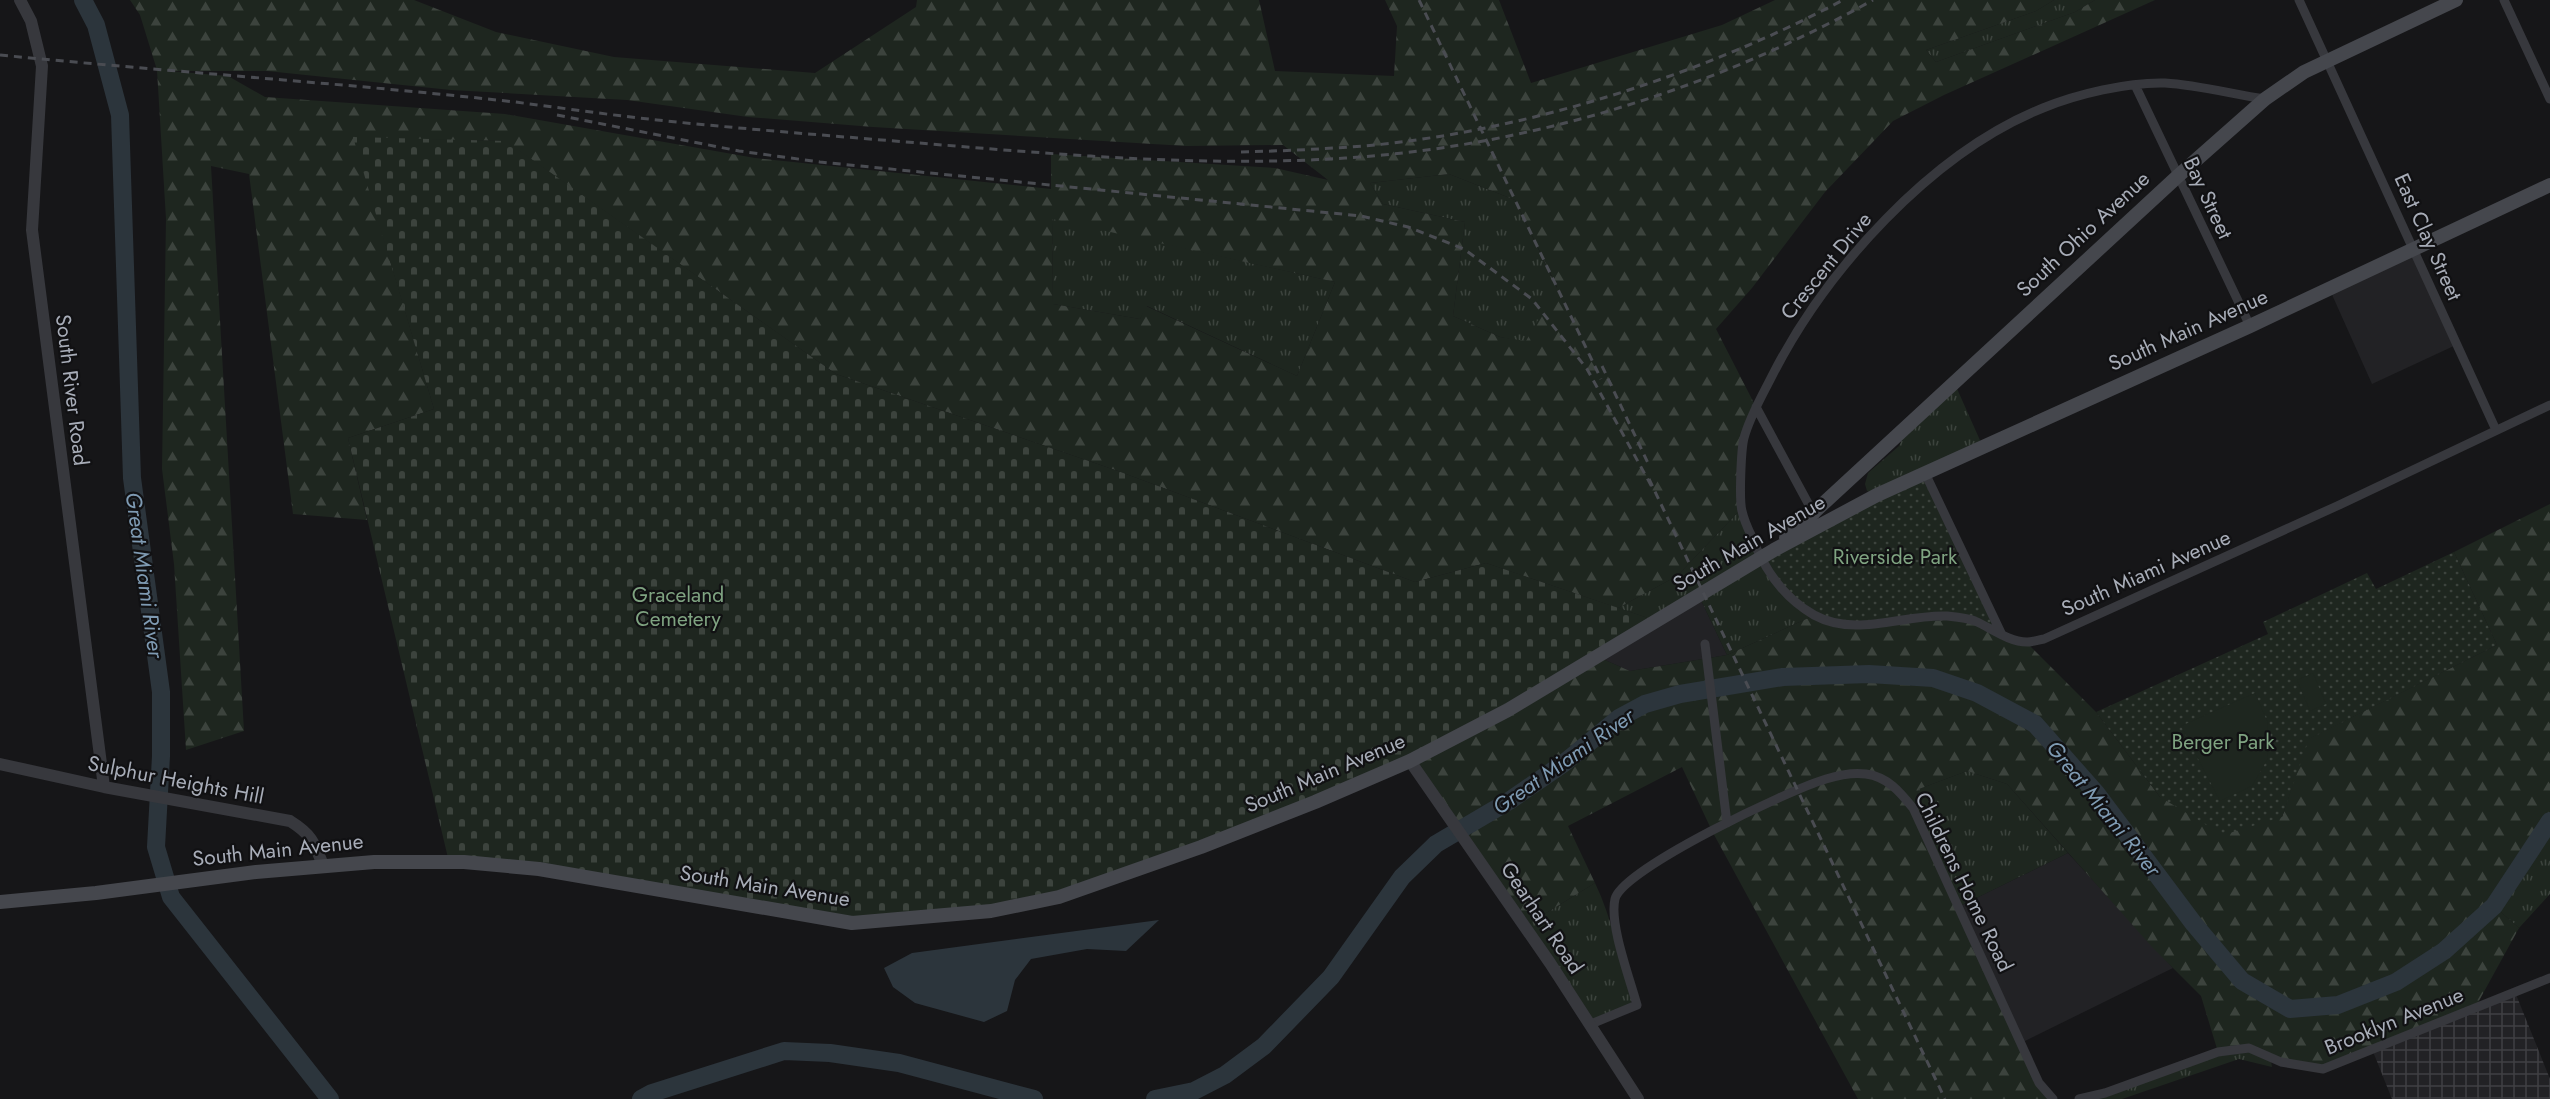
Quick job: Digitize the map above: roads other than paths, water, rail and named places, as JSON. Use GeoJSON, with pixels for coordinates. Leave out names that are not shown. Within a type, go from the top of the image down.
{"type":"FeatureCollection","features":[{"type":"Feature","properties":{"kind":"main road","name":"South Ohio Avenue"},"geometry":{"type":"LineString","coordinates":[[1774,550],[2178,176],[2265,99],[2304,72],[2327,60],[2456,0]]}},
{"type":"Feature","properties":{"kind":"main road","name":"South Main Avenue"},"geometry":{"type":"LineString","coordinates":[[0,902],[96,893],[256,872],[374,862],[464,862],[529,868],[852,923],[991,911],[1059,897],[1180,855],[1315,802],[1410,761],[1509,710],[1774,550],[1821,525],[1925,473],[2250,326],[2550,185]]}},
{"type":"Feature","properties":{"kind":"street","name":"South River Road"},"geometry":{"type":"LineString","coordinates":[[20,0],[31,21],[42,66],[32,230],[104,787]]}},
{"type":"Feature","properties":{"kind":"street","name":"East Clay Street"},"geometry":{"type":"LineString","coordinates":[[2299,0],[2496,430]]}},
{"type":"Feature","properties":{"kind":"street"},"geometry":{"type":"LineString","coordinates":[[2504,0],[2550,99]]}},
{"type":"Feature","properties":{"kind":"street","name":"Crescent Drive"},"geometry":{"type":"LineString","coordinates":[[1760,559],[1741,509],[1744,439],[1756,406],[1791,338],[1869,236],[1925,181],[1982,140],[2041,109],[2070,98],[2135,85],[2165,83],[2265,99]]}},
{"type":"Feature","properties":{"kind":"street","name":"Bay Street"},"geometry":{"type":"LineString","coordinates":[[2135,85],[2250,326]]}},
{"type":"Feature","properties":{"kind":"street","name":"South Miami Avenue"},"geometry":{"type":"LineString","coordinates":[[1760,559],[1789,597],[1815,615],[1837,623],[1868,625],[1922,617],[1947,616],[1972,620],[2002,635],[2026,642],[2044,639],[2337,506],[2550,405]]}},
{"type":"Feature","properties":{"kind":"street"},"geometry":{"type":"LineString","coordinates":[[1756,406],[1821,525]]}},
{"type":"Feature","properties":{"kind":"street"},"geometry":{"type":"LineString","coordinates":[[1925,473],[2002,635]]}},
{"type":"Feature","properties":{"kind":"street"},"geometry":{"type":"LineString","coordinates":[[1705,644],[1727,823]]}},
{"type":"Feature","properties":{"kind":"street","name":"Gearhart Road"},"geometry":{"type":"LineString","coordinates":[[1410,761],[1550,963],[1638,1099]]}},
{"type":"Feature","properties":{"kind":"street","name":"Sulphur Heights Hill"},"geometry":{"type":"LineString","coordinates":[[0,764],[104,787],[290,821],[306,831],[323,865]]}},
{"type":"Feature","properties":{"kind":"street","name":"Childrens Home Road"},"geometry":{"type":"LineString","coordinates":[[1591,1024],[1637,1005],[1613,917],[1615,897],[1623,885],[1645,869],[1727,823],[1793,791],[1826,778],[1849,773],[1868,774],[1886,780],[1900,790],[1912,808],[2039,1083],[2053,1099]]}},
{"type":"Feature","properties":{"kind":"street","name":"Brooklyn Avenue"},"geometry":{"type":"LineString","coordinates":[[2079,1099],[2105,1094],[2218,1052],[2249,1048],[2282,1062],[2323,1069],[2550,978]]}},
{"type":"Feature","properties":{"kind":"waterway","name":"Great Miami River"},"geometry":{"type":"LineString","coordinates":[[83,0],[96,25],[120,115],[132,478],[161,692],[161,756],[156,847],[171,897],[330,1099]]}},
{"type":"Feature","properties":{"kind":"waterway","name":"Great Miami River"},"geometry":{"type":"LineString","coordinates":[[1155,1099],[1194,1091],[1225,1075],[1264,1046],[1331,977],[1402,877],[1436,844],[1509,801],[1564,763],[1619,718],[1645,704],[1680,694],[1783,677],[1869,674],[1933,678],[1977,693],[2035,724],[2096,793],[2194,924],[2242,981],[2290,1009],[2338,1005],[2396,982],[2444,951],[2494,906],[2550,821]]}},
{"type":"Feature","properties":{"kind":"waterway","name":"Great Miami River"},"geometry":{"type":"LineString","coordinates":[[641,1099],[652,1093],[784,1051],[830,1053],[899,1063],[1034,1099]]}},
{"type":"Feature","properties":{"kind":"railway"},"geometry":{"type":"LineString","coordinates":[[1419,0],[1601,379]]}},
{"type":"Feature","properties":{"kind":"railway"},"geometry":{"type":"LineString","coordinates":[[1241,152],[1364,146],[1424,139],[1486,128],[1548,113],[1610,96],[1671,75],[1731,52],[1843,0]]}},
{"type":"Feature","properties":{"kind":"railway"},"geometry":{"type":"LineString","coordinates":[[0,55],[451,95],[657,120],[800,133],[1108,157],[1273,161],[1383,155],[1447,147],[1510,136],[1573,121],[1636,103],[1757,57],[1873,0]]}},
{"type":"Feature","properties":{"kind":"railway"},"geometry":{"type":"LineString","coordinates":[[557,115],[739,151],[820,162],[1361,216],[1408,227],[1464,249],[1532,299],[1587,369],[1652,487]]}},
{"type":"Feature","properties":{"kind":"railway"},"geometry":{"type":"LineString","coordinates":[[1602,366],[1648,463]]}},
{"type":"Feature","properties":{"kind":"railway"},"geometry":{"type":"LineString","coordinates":[[1649,479],[1945,1099]]}},
{"type":"Feature","properties":{"kind":"park label","name":"Riverside Park"},"geometry":{"type":"Point","coordinates":[1895,557]}},
{"type":"Feature","properties":{"kind":"park label","name":"Graceland Cemetery"},"geometry":{"type":"Point","coordinates":[678,607]}},
{"type":"Feature","properties":{"kind":"park label","name":"Berger Park"},"geometry":{"type":"Point","coordinates":[2223,742]}}]}
